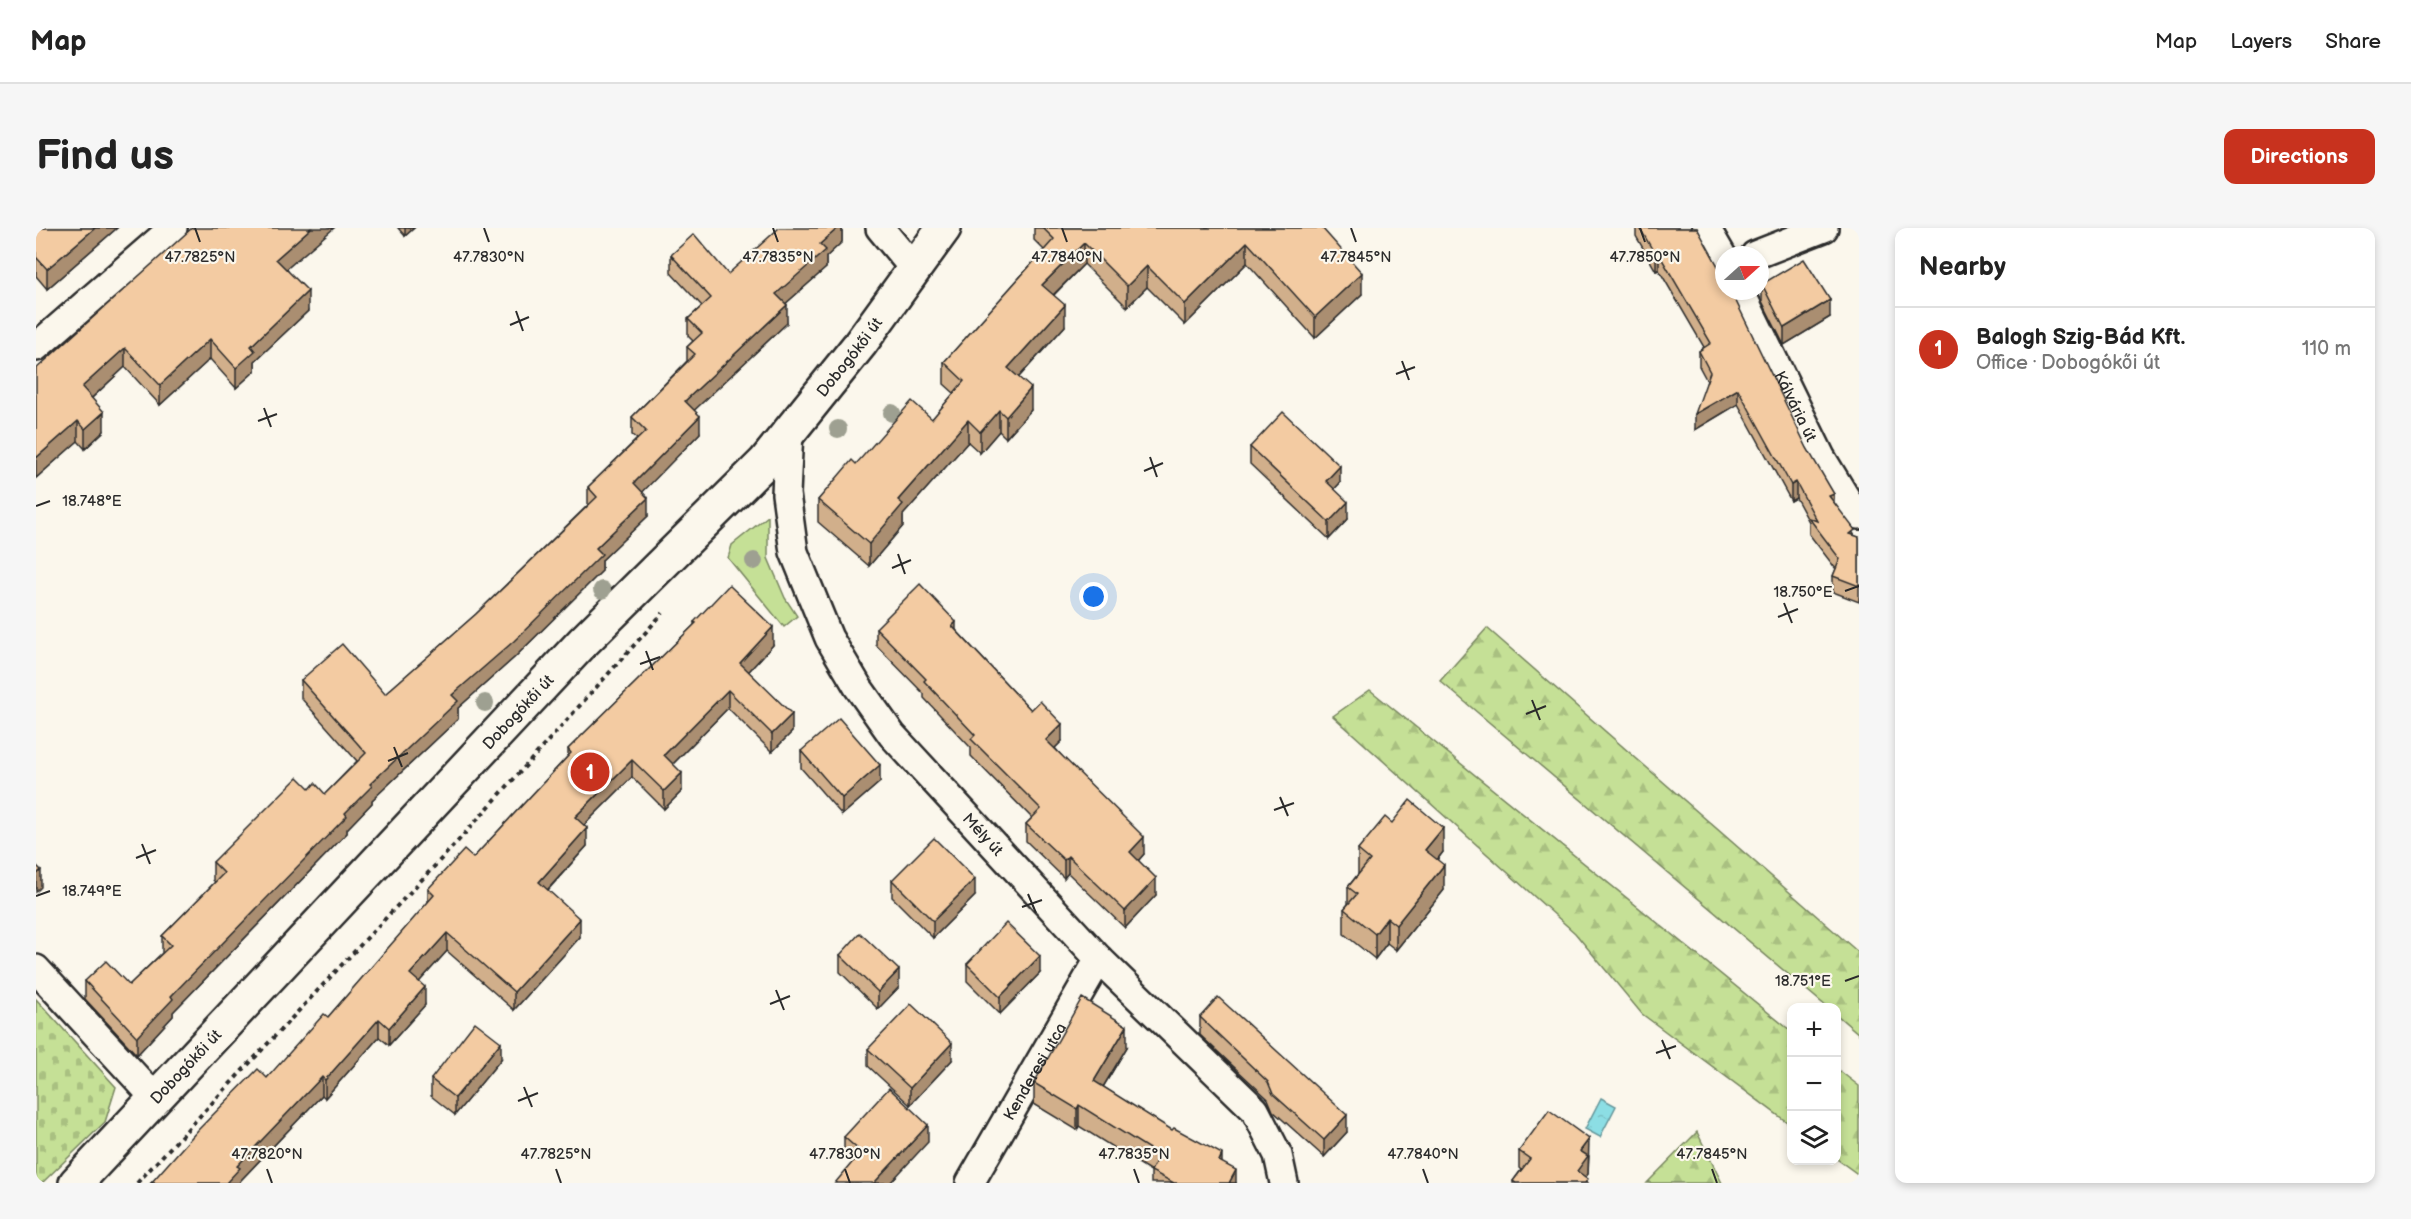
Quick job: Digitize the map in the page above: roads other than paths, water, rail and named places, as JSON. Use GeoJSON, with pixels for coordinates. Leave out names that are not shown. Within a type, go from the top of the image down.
{"type":"FeatureCollection","features":[{"type":"Feature","properties":{"kind":"main road","name":"Dobogókői út"},"geometry":{"type":"LineString","coordinates":[[76,1183],[583,642],[765,462],[860,344],[944,228]]}},
{"type":"Feature","properties":{"kind":"street"},"geometry":{"type":"LineString","coordinates":[[36,347],[173,228]]}},
{"type":"Feature","properties":{"kind":"street"},"geometry":{"type":"LineString","coordinates":[[880,228],[914,270]]}},
{"type":"Feature","properties":{"kind":"street"},"geometry":{"type":"LineString","coordinates":[[1706,228],[1716,246]]}},
{"type":"Feature","properties":{"kind":"street"},"geometry":{"type":"LineString","coordinates":[[1769,250],[1824,228]]}},
{"type":"Feature","properties":{"kind":"street","name":"Kálvária út"},"geometry":{"type":"LineString","coordinates":[[1744,300],[1821,457],[1850,505],[1859,515]]}},
{"type":"Feature","properties":{"kind":"street","name":"Mély út"},"geometry":{"type":"LineString","coordinates":[[789,430],[786,488],[794,552],[829,638],[858,687],[892,735],[1099,959],[1255,1110],[1278,1155],[1284,1183]]}},
{"type":"Feature","properties":{"kind":"street","name":"Kenderesi utca"},"geometry":{"type":"LineString","coordinates":[[970,1183],[1099,959]]}},
{"type":"Feature","properties":{"kind":"street"},"geometry":{"type":"LineString","coordinates":[[36,969],[155,1098]]}},
{"type":"Feature","properties":{"kind":"water"},"geometry":{"type":"Polygon","coordinates":[[[1601,1098],[1616,1106],[1600,1137],[1585,1129],[1601,1098]]]}},
{"type":"Feature","properties":{"kind":"place","name":"Balogh Szig-Bád Kft."},"geometry":{"type":"Point","coordinates":[590,772]}}]}
